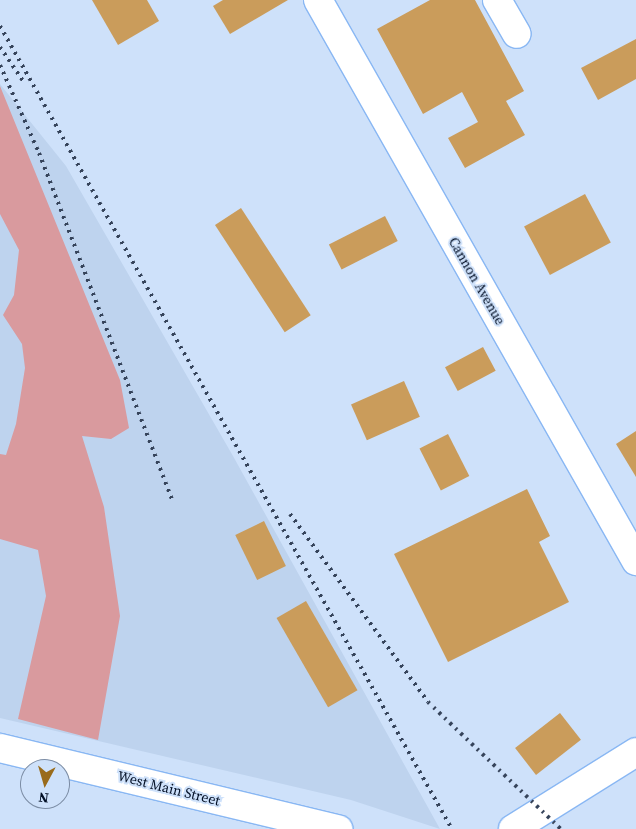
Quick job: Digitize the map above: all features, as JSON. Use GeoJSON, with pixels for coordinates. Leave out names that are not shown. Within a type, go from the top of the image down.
{"type":"FeatureCollection","features":[{"type":"Feature","properties":{"kind":"street","name":"Cannon Avenue"},"geometry":{"type":"LineString","coordinates":[[318,0],[636,561]]}},
{"type":"Feature","properties":{"kind":"street"},"geometry":{"type":"LineString","coordinates":[[497,0],[517,34]]}},
{"type":"Feature","properties":{"kind":"street","name":"West Main Street"},"geometry":{"type":"LineString","coordinates":[[0,748],[338,829]]}},
{"type":"Feature","properties":{"kind":"street"},"geometry":{"type":"LineString","coordinates":[[525,827],[636,752]]}},
{"type":"Feature","properties":{"kind":"shaded area"},"geometry":{"type":"Polygon","coordinates":[[[0,84],[66,166],[233,456],[440,829],[351,800],[0,718],[0,84]]]}},
{"type":"Feature","properties":{"kind":"shaded area"},"geometry":{"type":"Polygon","coordinates":[[[0,86],[120,380],[129,428],[111,439],[82,436],[104,507],[120,616],[98,740],[18,719],[46,596],[38,550],[0,539],[0,454],[6,455],[16,424],[25,368],[22,344],[3,315],[14,295],[19,250],[0,214],[0,86]]]}},
{"type":"Feature","properties":{"kind":"building"},"geometry":{"type":"Polygon","coordinates":[[[92,0],[147,0],[159,21],[118,45],[92,0]]]}},
{"type":"Feature","properties":{"kind":"building"},"geometry":{"type":"Polygon","coordinates":[[[223,0],[288,0],[230,34],[213,6],[223,0]]]}},
{"type":"Feature","properties":{"kind":"building"},"geometry":{"type":"Polygon","coordinates":[[[430,0],[475,0],[524,91],[506,101],[525,135],[465,168],[448,138],[478,122],[462,92],[423,114],[377,29],[430,0]]]}},
{"type":"Feature","properties":{"kind":"building"},"geometry":{"type":"Polygon","coordinates":[[[636,39],[636,79],[598,100],[581,68],[636,39]]]}},
{"type":"Feature","properties":{"kind":"building"},"geometry":{"type":"Polygon","coordinates":[[[585,194],[611,243],[550,275],[524,226],[585,194]]]}},
{"type":"Feature","properties":{"kind":"building"},"geometry":{"type":"Polygon","coordinates":[[[241,208],[311,315],[285,332],[215,225],[241,208]]]}},
{"type":"Feature","properties":{"kind":"building"},"geometry":{"type":"Polygon","coordinates":[[[385,216],[398,241],[342,270],[329,245],[385,216]]]}},
{"type":"Feature","properties":{"kind":"building"},"geometry":{"type":"Polygon","coordinates":[[[483,347],[496,371],[458,391],[445,367],[483,347]]]}},
{"type":"Feature","properties":{"kind":"building"},"geometry":{"type":"Polygon","coordinates":[[[404,381],[420,417],[367,440],[351,405],[404,381]]]}},
{"type":"Feature","properties":{"kind":"building"},"geometry":{"type":"Polygon","coordinates":[[[636,431],[636,477],[616,444],[636,431]]]}},
{"type":"Feature","properties":{"kind":"building"},"geometry":{"type":"Polygon","coordinates":[[[448,434],[469,476],[441,490],[419,449],[448,434]]]}},
{"type":"Feature","properties":{"kind":"building"},"geometry":{"type":"Polygon","coordinates":[[[527,489],[550,536],[539,542],[569,602],[448,662],[394,554],[527,489]]]}},
{"type":"Feature","properties":{"kind":"building"},"geometry":{"type":"Polygon","coordinates":[[[264,521],[286,566],[257,580],[235,535],[264,521]]]}},
{"type":"Feature","properties":{"kind":"building"},"geometry":{"type":"Polygon","coordinates":[[[306,601],[358,690],[328,707],[277,618],[306,601]]]}},
{"type":"Feature","properties":{"kind":"building"},"geometry":{"type":"Polygon","coordinates":[[[560,713],[581,740],[536,775],[515,748],[560,713]]]}},
{"type":"Feature","properties":{"kind":"railway"},"geometry":{"type":"LineString","coordinates":[[0,26],[452,829]]}},
{"type":"Feature","properties":{"kind":"railway"},"geometry":{"type":"LineString","coordinates":[[0,47],[23,81]]}},
{"type":"Feature","properties":{"kind":"railway"},"geometry":{"type":"LineString","coordinates":[[0,65],[39,153],[172,499]]}},
{"type":"Feature","properties":{"kind":"railway"},"geometry":{"type":"LineString","coordinates":[[290,514],[428,702],[561,829]]}}]}
